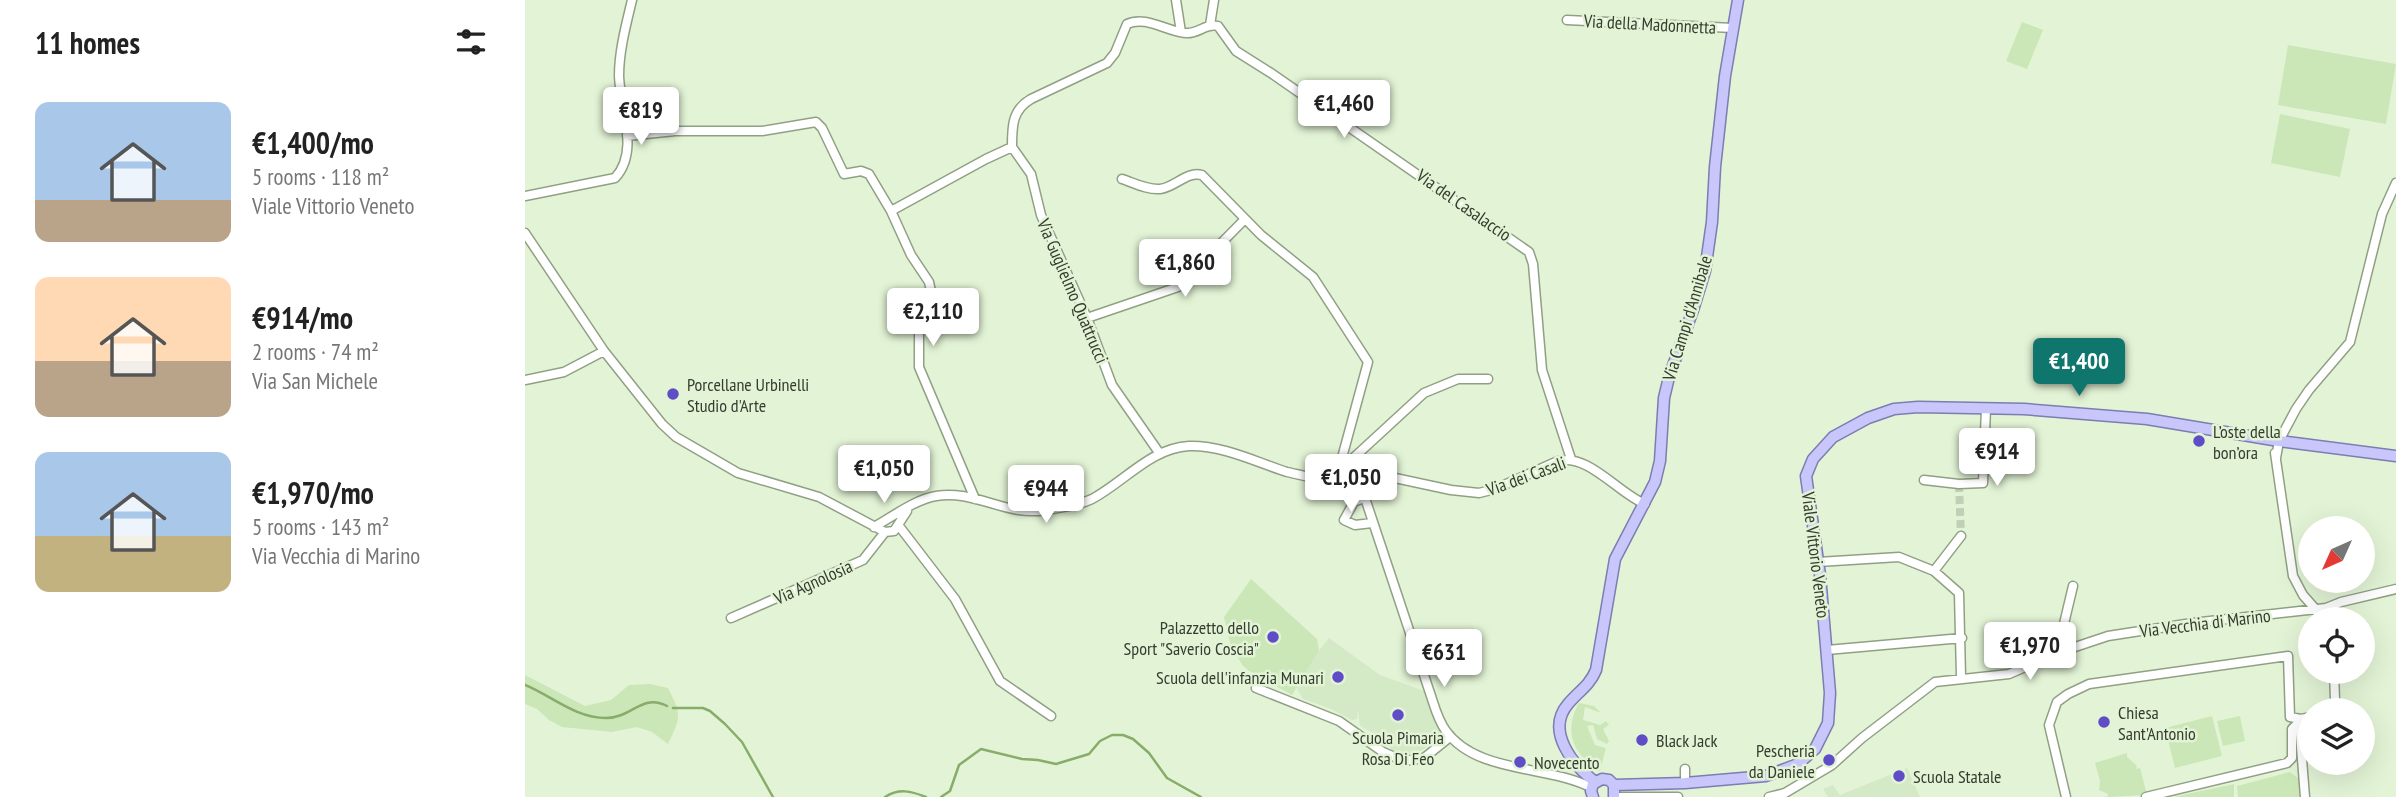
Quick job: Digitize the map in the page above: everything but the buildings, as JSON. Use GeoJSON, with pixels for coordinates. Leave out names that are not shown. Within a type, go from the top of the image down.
{"type":"FeatureCollection","features":[{"type":"Feature","properties":{"kind":"main road","name":"Via Campi d'Annibale"},"geometry":{"type":"LineString","coordinates":[[1593,789],[1566,749],[1560,734],[1560,718],[1566,706],[1587,686],[1596,670],[1615,559],[1645,504],[1659,467],[1668,377],[1697,300],[1707,261],[1725,76],[1738,0]]}},
{"type":"Feature","properties":{"kind":"main road","name":"Viale Vittorio Veneto"},"geometry":{"type":"LineString","coordinates":[[1593,789],[1605,779],[1614,785],[1685,783],[1766,776],[1805,759],[1820,741],[1828,723],[1830,693],[1818,562],[1806,476],[1813,459],[1833,437],[1868,418],[1894,410],[1917,407],[2024,409],[2147,419],[2396,456]]}},
{"type":"Feature","properties":{"kind":"main road"},"geometry":{"type":"LineString","coordinates":[[1614,785],[1615,797]]}},
{"type":"Feature","properties":{"kind":"street"},"geometry":{"type":"LineString","coordinates":[[525,196],[615,178],[620,172],[626,158],[627,136],[619,76],[622,40],[632,0]]}},
{"type":"Feature","properties":{"kind":"street"},"geometry":{"type":"LineString","coordinates":[[1176,0],[1181,32]]}},
{"type":"Feature","properties":{"kind":"street"},"geometry":{"type":"LineString","coordinates":[[891,211],[1012,147],[1013,119],[1020,107],[1031,99],[1107,64],[1115,53],[1126,24],[1141,21],[1191,33],[1210,24],[1214,0]]}},
{"type":"Feature","properties":{"kind":"street","name":"Via della Madonnetta"},"geometry":{"type":"LineString","coordinates":[[1567,20],[1733,28]]}},
{"type":"Feature","properties":{"kind":"street","name":"Via del Casalaccio"},"geometry":{"type":"LineString","coordinates":[[1210,24],[1220,28],[1236,51],[1529,252],[1533,264],[1542,370],[1571,459]]}},
{"type":"Feature","properties":{"kind":"street"},"geometry":{"type":"LineString","coordinates":[[627,136],[675,131],[762,131],[816,122],[822,128],[842,172],[847,175],[867,172],[931,287],[931,302],[919,337],[919,367],[975,499]]}},
{"type":"Feature","properties":{"kind":"street","name":"Via Guglielmo Quattrucci"},"geometry":{"type":"LineString","coordinates":[[1012,147],[1030,170],[1041,215],[1087,318],[1114,388],[1160,454]]}},
{"type":"Feature","properties":{"kind":"street"},"geometry":{"type":"LineString","coordinates":[[1122,179],[1158,189],[1168,187],[1191,174],[1200,174],[1269,242],[1313,277],[1366,356],[1367,370],[1344,446],[1347,460],[1360,476],[1363,485],[1344,520],[1355,525],[1372,523]]}},
{"type":"Feature","properties":{"kind":"street"},"geometry":{"type":"LineString","coordinates":[[2315,607],[2303,595],[2293,576],[2276,457],[2276,440],[2309,390],[2350,342],[2382,214],[2396,183]]}},
{"type":"Feature","properties":{"kind":"street"},"geometry":{"type":"LineString","coordinates":[[1087,318],[1178,287],[1245,219]]}},
{"type":"Feature","properties":{"kind":"street"},"geometry":{"type":"LineString","coordinates":[[525,233],[604,351],[662,425],[691,448],[738,473],[819,497],[885,532],[894,531],[899,526],[908,509]]}},
{"type":"Feature","properties":{"kind":"street"},"geometry":{"type":"LineString","coordinates":[[525,380],[564,372],[604,351]]}},
{"type":"Feature","properties":{"kind":"street"},"geometry":{"type":"LineString","coordinates":[[1347,460],[1424,393],[1458,379],[1488,379]]}},
{"type":"Feature","properties":{"kind":"street"},"geometry":{"type":"LineString","coordinates":[[1924,480],[1959,484],[1983,483],[1986,408]]}},
{"type":"Feature","properties":{"kind":"street"},"geometry":{"type":"LineString","coordinates":[[874,527],[924,499],[937,496],[975,499],[1027,512],[1088,500],[1160,454],[1183,447],[1204,447],[1290,473],[1315,477],[1339,472],[1359,493],[1372,523],[1439,720],[1450,737],[1497,762],[1568,777],[1593,789]]}},
{"type":"Feature","properties":{"kind":"street","name":"Via dei Casali"},"geometry":{"type":"LineString","coordinates":[[1347,460],[1368,466],[1381,475],[1451,490],[1479,493],[1495,489],[1558,461],[1571,459],[1584,464],[1645,504]]}},
{"type":"Feature","properties":{"kind":"street"},"geometry":{"type":"LineString","coordinates":[[1347,460],[1366,475],[1372,486]]}},
{"type":"Feature","properties":{"kind":"street"},"geometry":{"type":"LineString","coordinates":[[1359,493],[1372,486],[1381,475]]}},
{"type":"Feature","properties":{"kind":"street"},"geometry":{"type":"LineString","coordinates":[[899,526],[955,599],[1000,681],[1051,716]]}},
{"type":"Feature","properties":{"kind":"street","name":"Via Agnolosia"},"geometry":{"type":"LineString","coordinates":[[731,618],[863,560],[885,532]]}},
{"type":"Feature","properties":{"kind":"street"},"geometry":{"type":"LineString","coordinates":[[1934,571],[1961,536]]}},
{"type":"Feature","properties":{"kind":"street"},"geometry":{"type":"LineString","coordinates":[[1818,562],[1899,557],[1934,571],[1959,593],[1961,677]]}},
{"type":"Feature","properties":{"kind":"street"},"geometry":{"type":"LineString","coordinates":[[2057,653],[2073,586]]}},
{"type":"Feature","properties":{"kind":"street","name":"Via Vecchia di Marino"},"geometry":{"type":"LineString","coordinates":[[2325,607],[2396,589]]}},
{"type":"Feature","properties":{"kind":"street","name":"Via Vecchia di Marino"},"geometry":{"type":"LineString","coordinates":[[1769,797],[1785,793],[1832,765],[1862,738],[1935,682],[1961,677],[2004,675],[2108,636],[2298,611]]}},
{"type":"Feature","properties":{"kind":"street"},"geometry":{"type":"LineString","coordinates":[[1827,650],[1962,638]]}},
{"type":"Feature","properties":{"kind":"street"},"geometry":{"type":"LineString","coordinates":[[2066,797],[2049,725],[2057,702],[2089,684],[2288,656],[2290,717],[2298,719]]}},
{"type":"Feature","properties":{"kind":"street"},"geometry":{"type":"LineString","coordinates":[[1257,688],[1339,721],[1383,752],[1404,761],[1425,758],[1450,737]]}},
{"type":"Feature","properties":{"kind":"street"},"geometry":{"type":"LineString","coordinates":[[2145,797],[2287,763],[2292,758],[2292,729],[2298,724]]}},
{"type":"Feature","properties":{"kind":"street"},"geometry":{"type":"LineString","coordinates":[[1685,769],[1685,783]]}},
{"type":"Feature","properties":{"kind":"street"},"geometry":{"type":"LineString","coordinates":[[2304,775],[2305,797]]}},
{"type":"Feature","properties":{"kind":"street"},"geometry":{"type":"LineString","coordinates":[[1615,797],[1678,797]]}},
{"type":"Feature","properties":{"kind":"shaded area"},"geometry":{"type":"Polygon","coordinates":[[[2022,22],[2043,30],[2027,69],[2006,61],[2022,22]]]}},
{"type":"Feature","properties":{"kind":"shaded area"},"geometry":{"type":"Polygon","coordinates":[[[2288,45],[2396,64],[2386,124],[2278,105],[2288,45]]]}},
{"type":"Feature","properties":{"kind":"shaded area"},"geometry":{"type":"Polygon","coordinates":[[[2280,114],[2350,129],[2340,177],[2271,163],[2280,114]]]}},
{"type":"Feature","properties":{"kind":"shaded area","name":"Palazzetto dello Sport \"Saverio Coscia\""},"geometry":{"type":"Polygon","coordinates":[[[1251,579],[1317,639],[1319,650],[1292,695],[1249,671],[1231,647],[1224,617],[1251,579]]]}},
{"type":"Feature","properties":{"kind":"shaded area"},"geometry":{"type":"Polygon","coordinates":[[[1329,638],[1380,675],[1427,692],[1442,732],[1440,736],[1419,753],[1403,755],[1391,749],[1388,741],[1360,726],[1358,710],[1357,719],[1352,720],[1303,699],[1296,687],[1329,638]]]}},
{"type":"Feature","properties":{"kind":"shaded area"},"geometry":{"type":"Polygon","coordinates":[[[525,675],[585,706],[611,700],[629,685],[650,684],[668,688],[678,710],[677,722],[668,744],[652,732],[637,727],[612,732],[562,727],[525,704],[525,675]]]}},
{"type":"Feature","properties":{"kind":"shaded area"},"geometry":{"type":"Polygon","coordinates":[[[1579,703],[1594,706],[1601,713],[1585,707],[1583,720],[1600,725],[1606,721],[1609,725],[1603,729],[1609,741],[1607,744],[1597,739],[1593,725],[1587,726],[1595,745],[1606,748],[1600,771],[1583,758],[1573,742],[1572,723],[1579,703]]]}},
{"type":"Feature","properties":{"kind":"shaded area"},"geometry":{"type":"Polygon","coordinates":[[[2212,716],[2222,756],[2175,768],[2165,728],[2212,716]]]}},
{"type":"Feature","properties":{"kind":"shaded area"},"geometry":{"type":"Polygon","coordinates":[[[2240,716],[2245,741],[2223,746],[2217,721],[2240,716]]]}},
{"type":"Feature","properties":{"kind":"shaded area"},"geometry":{"type":"Polygon","coordinates":[[[2127,753],[2127,757],[2137,766],[2136,769],[2140,768],[2147,795],[2107,797],[2108,794],[2099,790],[2100,781],[2095,763],[2127,753]]]}},
{"type":"Feature","properties":{"kind":"shaded area","name":"Scuola Statale"},"geometry":{"type":"Polygon","coordinates":[[[1907,768],[1920,797],[1828,797],[1823,789],[1833,785],[1840,795],[1907,768]]]}},
{"type":"Feature","properties":{"kind":"shaded area"},"geometry":{"type":"Polygon","coordinates":[[[2290,772],[2303,782],[2304,797],[2238,797],[2237,786],[2290,772]]]}},
{"type":"Feature","properties":{"kind":"shaded area"},"geometry":{"type":"Polygon","coordinates":[[[2234,784],[2234,797],[2173,797],[2234,784]]]}},
{"type":"Feature","properties":{"kind":"waterway"},"geometry":{"type":"LineString","coordinates":[[525,685],[574,710],[595,717],[615,717],[651,702],[667,706]]}},
{"type":"Feature","properties":{"kind":"waterway"},"geometry":{"type":"LineString","coordinates":[[673,708],[703,708],[725,724],[742,742],[773,797]]}},
{"type":"Feature","properties":{"kind":"waterway"},"geometry":{"type":"LineString","coordinates":[[941,797],[950,791],[959,765],[981,749],[1056,764],[1089,754],[1100,741],[1112,735],[1133,739],[1149,753],[1167,778],[1201,797]]}},
{"type":"Feature","properties":{"kind":"waterway"},"geometry":{"type":"LineString","coordinates":[[885,797],[905,791],[926,797]]}},
{"type":"Feature","properties":{"kind":"tunnel"},"geometry":{"type":"LineString","coordinates":[[1959,484],[1961,536]]}},
{"type":"Feature","properties":{"kind":"place","name":"Porcellane Urbinelli Studio d'Arte"},"geometry":{"type":"Point","coordinates":[673,394]}},
{"type":"Feature","properties":{"kind":"place","name":"L’oste della bon’ora"},"geometry":{"type":"Point","coordinates":[2199,441]}},
{"type":"Feature","properties":{"kind":"place","name":"Palazzetto dello Sport \"Saverio Coscia\""},"geometry":{"type":"Point","coordinates":[1273,637]}},
{"type":"Feature","properties":{"kind":"place","name":"Scuola dell'infanzia Munari"},"geometry":{"type":"Point","coordinates":[1338,677]}},
{"type":"Feature","properties":{"kind":"place","name":"Scuola Pimaria Rosa Di Feo"},"geometry":{"type":"Point","coordinates":[1398,715]}},
{"type":"Feature","properties":{"kind":"place","name":"Chiesa Sant'Antonio"},"geometry":{"type":"Point","coordinates":[2104,722]}},
{"type":"Feature","properties":{"kind":"place","name":"Black Jack"},"geometry":{"type":"Point","coordinates":[1642,740]}},
{"type":"Feature","properties":{"kind":"place","name":"Pescheria da Daniele"},"geometry":{"type":"Point","coordinates":[1829,760]}},
{"type":"Feature","properties":{"kind":"place","name":"Novecento"},"geometry":{"type":"Point","coordinates":[1520,762]}},
{"type":"Feature","properties":{"kind":"place","name":"Scuola Statale"},"geometry":{"type":"Point","coordinates":[1899,776]}}]}
